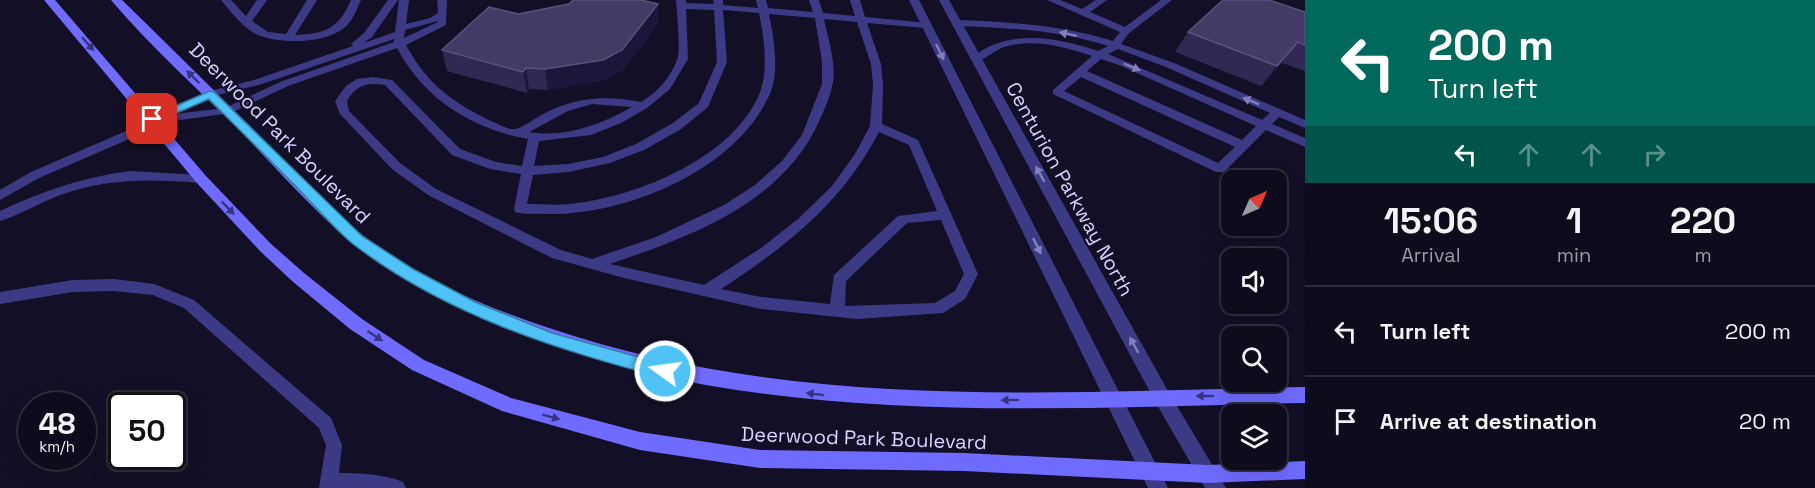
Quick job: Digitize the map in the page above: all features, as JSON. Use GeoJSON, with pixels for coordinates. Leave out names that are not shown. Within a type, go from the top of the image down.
{"type":"FeatureCollection","features":[{"type":"Feature","properties":{"kind":"main road","name":"Deerwood Park Boulevard"},"geometry":{"type":"LineString","coordinates":[[49,0],[201,179],[265,247],[356,324],[418,365],[508,405],[639,441],[760,459],[964,462],[1154,480],[1212,481],[1305,470]]}},
{"type":"Feature","properties":{"kind":"main road","name":"Deerwood Park Boulevard"},"geometry":{"type":"LineString","coordinates":[[116,0],[357,240],[408,273],[469,306],[548,338],[665,371],[751,386],[841,397],[948,401],[1305,395]]}},
{"type":"Feature","properties":{"kind":"street"},"geometry":{"type":"LineString","coordinates":[[914,0],[1154,480]]}},
{"type":"Feature","properties":{"kind":"street","name":"Centurion Parkway North"},"geometry":{"type":"LineString","coordinates":[[944,0],[1162,396],[1212,481]]}},
{"type":"Feature","properties":{"kind":"lane"},"geometry":{"type":"LineString","coordinates":[[226,0],[257,31],[304,39],[328,33],[345,23],[356,0]]}},
{"type":"Feature","properties":{"kind":"lane"},"geometry":{"type":"LineString","coordinates":[[247,21],[262,0]]}},
{"type":"Feature","properties":{"kind":"lane"},"geometry":{"type":"LineString","coordinates":[[289,37],[312,0]]}},
{"type":"Feature","properties":{"kind":"lane"},"geometry":{"type":"LineString","coordinates":[[346,51],[368,35],[393,0]]}},
{"type":"Feature","properties":{"kind":"lane"},"geometry":{"type":"LineString","coordinates":[[404,0],[400,35],[411,64],[424,80],[458,110],[504,131],[544,138],[587,132],[643,106],[666,87],[683,58],[681,3],[762,6],[820,16],[926,25]]}},
{"type":"Feature","properties":{"kind":"lane"},"geometry":{"type":"LineString","coordinates":[[0,196],[35,175],[130,134],[152,119],[210,94],[258,82],[346,51],[443,23],[442,0]]}},
{"type":"Feature","properties":{"kind":"lane"},"geometry":{"type":"LineString","coordinates":[[593,265],[664,240],[710,219],[743,199],[785,168],[807,139],[828,81],[820,16],[814,0]]}},
{"type":"Feature","properties":{"kind":"lane"},"geometry":{"type":"LineString","coordinates":[[706,291],[760,256],[828,200],[853,169],[876,126],[878,85],[876,64],[855,0]]}},
{"type":"Feature","properties":{"kind":"lane"},"geometry":{"type":"LineString","coordinates":[[1052,0],[1126,31]]}},
{"type":"Feature","properties":{"kind":"lane"},"geometry":{"type":"LineString","coordinates":[[1083,13],[1102,0]]}},
{"type":"Feature","properties":{"kind":"lane"},"geometry":{"type":"LineString","coordinates":[[1167,0],[1126,31],[1114,46],[1099,55],[1057,92],[1220,169],[1277,112]]}},
{"type":"Feature","properties":{"kind":"lane"},"geometry":{"type":"LineString","coordinates":[[719,4],[722,62],[704,105],[677,126],[649,142],[606,160],[568,168],[528,171],[494,166],[456,152],[387,82],[362,80],[353,84],[341,100],[344,112],[396,166],[432,192],[557,254],[593,265],[761,303],[857,313],[938,309],[960,295],[971,274],[914,143],[876,126]]}},
{"type":"Feature","properties":{"kind":"lane"},"geometry":{"type":"LineString","coordinates":[[534,136],[520,209],[581,208],[621,199],[662,184],[698,165],[724,146],[749,119],[764,94],[770,65],[762,6]]}},
{"type":"Feature","properties":{"kind":"lane"},"geometry":{"type":"LineString","coordinates":[[152,119],[227,111],[441,15]]}},
{"type":"Feature","properties":{"kind":"lane"},"geometry":{"type":"LineString","coordinates":[[957,23],[1031,26],[1114,46],[1143,55],[1305,124]]}},
{"type":"Feature","properties":{"kind":"lane"},"geometry":{"type":"LineString","coordinates":[[976,59],[1001,45],[1033,40],[1073,46],[1305,143]]}},
{"type":"Feature","properties":{"kind":"lane"},"geometry":{"type":"LineString","coordinates":[[1079,72],[1244,146]]}},
{"type":"Feature","properties":{"kind":"lane"},"geometry":{"type":"LineString","coordinates":[[518,134],[555,111],[587,100],[616,99],[643,106]]}},
{"type":"Feature","properties":{"kind":"lane"},"geometry":{"type":"LineString","coordinates":[[0,216],[72,186],[110,178],[151,175],[201,179]]}},
{"type":"Feature","properties":{"kind":"lane"},"geometry":{"type":"LineString","coordinates":[[837,311],[839,279],[903,219],[945,215]]}},
{"type":"Feature","properties":{"kind":"lane"},"geometry":{"type":"LineString","coordinates":[[0,298],[73,286],[114,285],[154,290],[189,304],[325,423],[334,445],[329,485],[361,482],[397,488]]}},
{"type":"Feature","properties":{"kind":"building"},"geometry":{"type":"Polygon","coordinates":[[[573,0],[641,0],[658,4],[622,50],[603,60],[545,69],[526,68],[523,72],[442,50],[489,7],[518,14],[569,4],[573,0]]]}},
{"type":"Feature","properties":{"kind":"building"},"geometry":{"type":"Polygon","coordinates":[[[1223,0],[1269,0],[1305,12],[1305,45],[1298,42],[1277,66],[1188,32],[1223,0]]]}},
{"type":"Feature","properties":{"kind":"route"},"geometry":{"type":"LineString","coordinates":[[152,119],[210,94],[357,240],[408,273],[469,306],[548,338],[665,371]]}}]}
